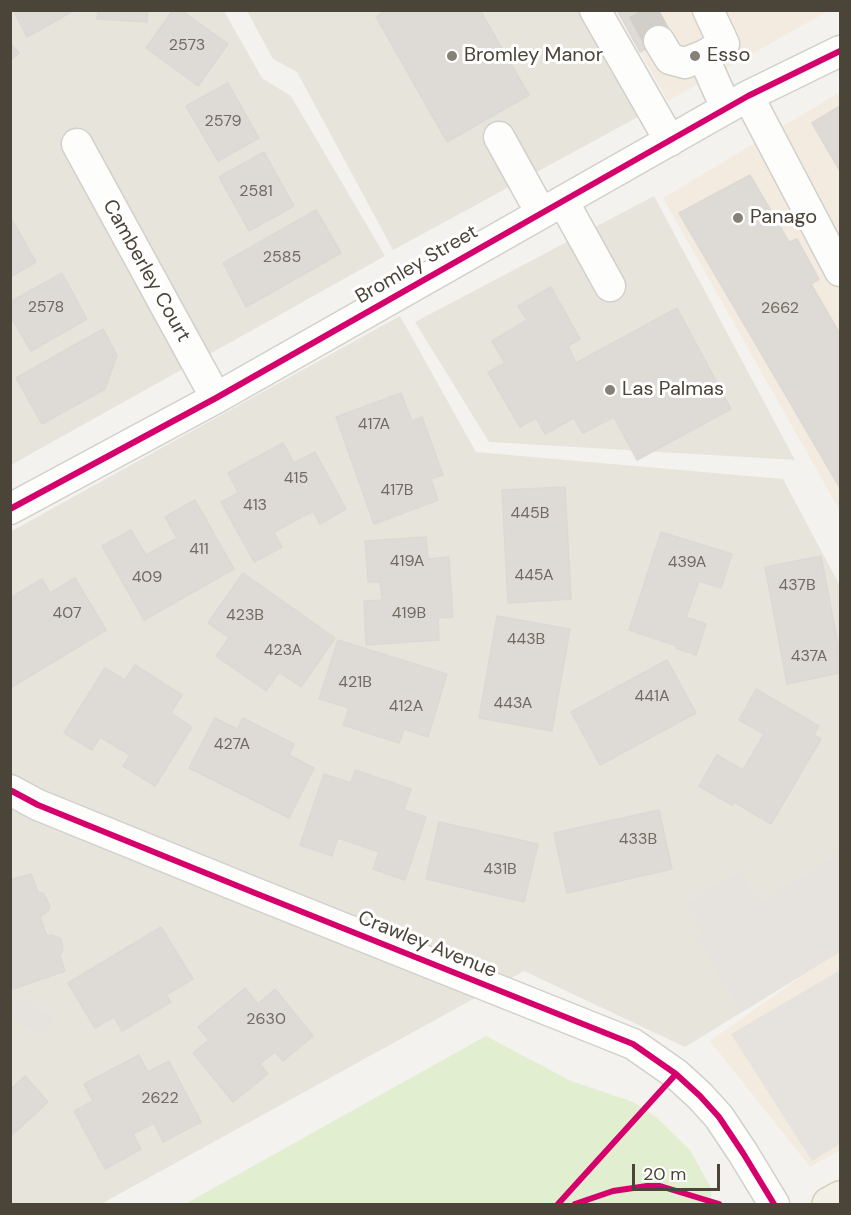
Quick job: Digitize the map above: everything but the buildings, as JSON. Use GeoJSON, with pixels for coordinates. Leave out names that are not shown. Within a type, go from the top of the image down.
{"type":"FeatureCollection","features":[{"type":"Feature","properties":{"kind":"main road"},"geometry":{"type":"LineString","coordinates":[[829,1204],[840,1198]]}},
{"type":"Feature","properties":{"kind":"street"},"geometry":{"type":"LineString","coordinates":[[595,10],[669,141]]}},
{"type":"Feature","properties":{"kind":"street"},"geometry":{"type":"LineString","coordinates":[[659,41],[670,59],[685,63],[724,44],[708,10]]}},
{"type":"Feature","properties":{"kind":"street","name":"Bromley Street"},"geometry":{"type":"LineString","coordinates":[[10,509],[216,398],[737,102],[840,51]]}},
{"type":"Feature","properties":{"kind":"street"},"geometry":{"type":"LineString","coordinates":[[702,56],[737,102],[840,271]]}},
{"type":"Feature","properties":{"kind":"street"},"geometry":{"type":"LineString","coordinates":[[499,136],[610,286]]}},
{"type":"Feature","properties":{"kind":"street","name":"Camberley Court"},"geometry":{"type":"LineString","coordinates":[[77,144],[216,398]]}},
{"type":"Feature","properties":{"kind":"street","name":"Crawley Avenue"},"geometry":{"type":"LineString","coordinates":[[10,790],[38,805],[633,1044],[676,1074],[719,1117],[774,1204]]}},
{"type":"Feature","properties":{"kind":"shaded area"},"geometry":{"type":"Polygon","coordinates":[[[11,11],[224,11],[262,78],[291,96],[385,256],[11,465],[11,11]]]}},
{"type":"Feature","properties":{"kind":"shaded area"},"geometry":{"type":"Polygon","coordinates":[[[247,11],[605,11],[662,104],[393,250],[297,72],[273,59],[247,11]]]}},
{"type":"Feature","properties":{"kind":"shaded area","name":"Esso"},"geometry":{"type":"Polygon","coordinates":[[[617,11],[828,11],[668,101],[617,11]]]}},
{"type":"Feature","properties":{"kind":"shaded area"},"geometry":{"type":"Polygon","coordinates":[[[840,92],[840,511],[663,198],[840,92]]]}},
{"type":"Feature","properties":{"kind":"shaded area"},"geometry":{"type":"Polygon","coordinates":[[[654,196],[795,460],[489,442],[415,322],[654,196]]]}},
{"type":"Feature","properties":{"kind":"shaded area"},"geometry":{"type":"Polygon","coordinates":[[[400,316],[476,452],[783,479],[840,586],[840,952],[685,1047],[524,971],[101,1204],[11,1204],[10,532],[400,316]]]}},
{"type":"Feature","properties":{"kind":"shaded area"},"geometry":{"type":"Polygon","coordinates":[[[840,853],[840,952],[742,1012],[696,937],[704,932],[686,903],[740,870],[760,902],[840,853]]]}},
{"type":"Feature","properties":{"kind":"shaded area"},"geometry":{"type":"Polygon","coordinates":[[[840,949],[840,1150],[810,1167],[710,1041],[840,949]]]}},
{"type":"Feature","properties":{"kind":"shaded area"},"geometry":{"type":"Polygon","coordinates":[[[840,970],[840,1144],[812,1161],[731,1034],[840,970]]]}},
{"type":"Feature","properties":{"kind":"shaded area"},"geometry":{"type":"Polygon","coordinates":[[[22,997],[55,1018],[41,1037],[11,1016],[11,1005],[22,997]]]}},
{"type":"Feature","properties":{"kind":"green space"},"geometry":{"type":"Polygon","coordinates":[[[486,1036],[571,1081],[633,1102],[656,1117],[690,1150],[711,1188],[711,1204],[185,1204],[486,1036]]]}},
{"type":"Feature","properties":{"kind":"tunnel"},"geometry":{"type":"LineString","coordinates":[[642,10],[659,41]]}},
{"type":"Feature","properties":{"kind":"cycle path"},"geometry":{"type":"LineString","coordinates":[[10,509],[216,398],[748,96],[840,51]]}},
{"type":"Feature","properties":{"kind":"cycle path"},"geometry":{"type":"LineString","coordinates":[[10,790],[38,805],[633,1044],[676,1074],[719,1117],[774,1204]]}},
{"type":"Feature","properties":{"kind":"cycle path"},"geometry":{"type":"LineString","coordinates":[[558,1204],[676,1074]]}},
{"type":"Feature","properties":{"kind":"cycle path"},"geometry":{"type":"LineString","coordinates":[[575,1204],[613,1191],[647,1186],[660,1186],[719,1204]]}},
{"type":"Feature","properties":{"kind":"place","name":"Bromley Manor"},"geometry":{"type":"Point","coordinates":[452,56]}},
{"type":"Feature","properties":{"kind":"place","name":"Esso"},"geometry":{"type":"Point","coordinates":[695,56]}},
{"type":"Feature","properties":{"kind":"place","name":"Panago"},"geometry":{"type":"Point","coordinates":[738,218]}},
{"type":"Feature","properties":{"kind":"place","name":"Las Palmas"},"geometry":{"type":"Point","coordinates":[610,390]}}]}
